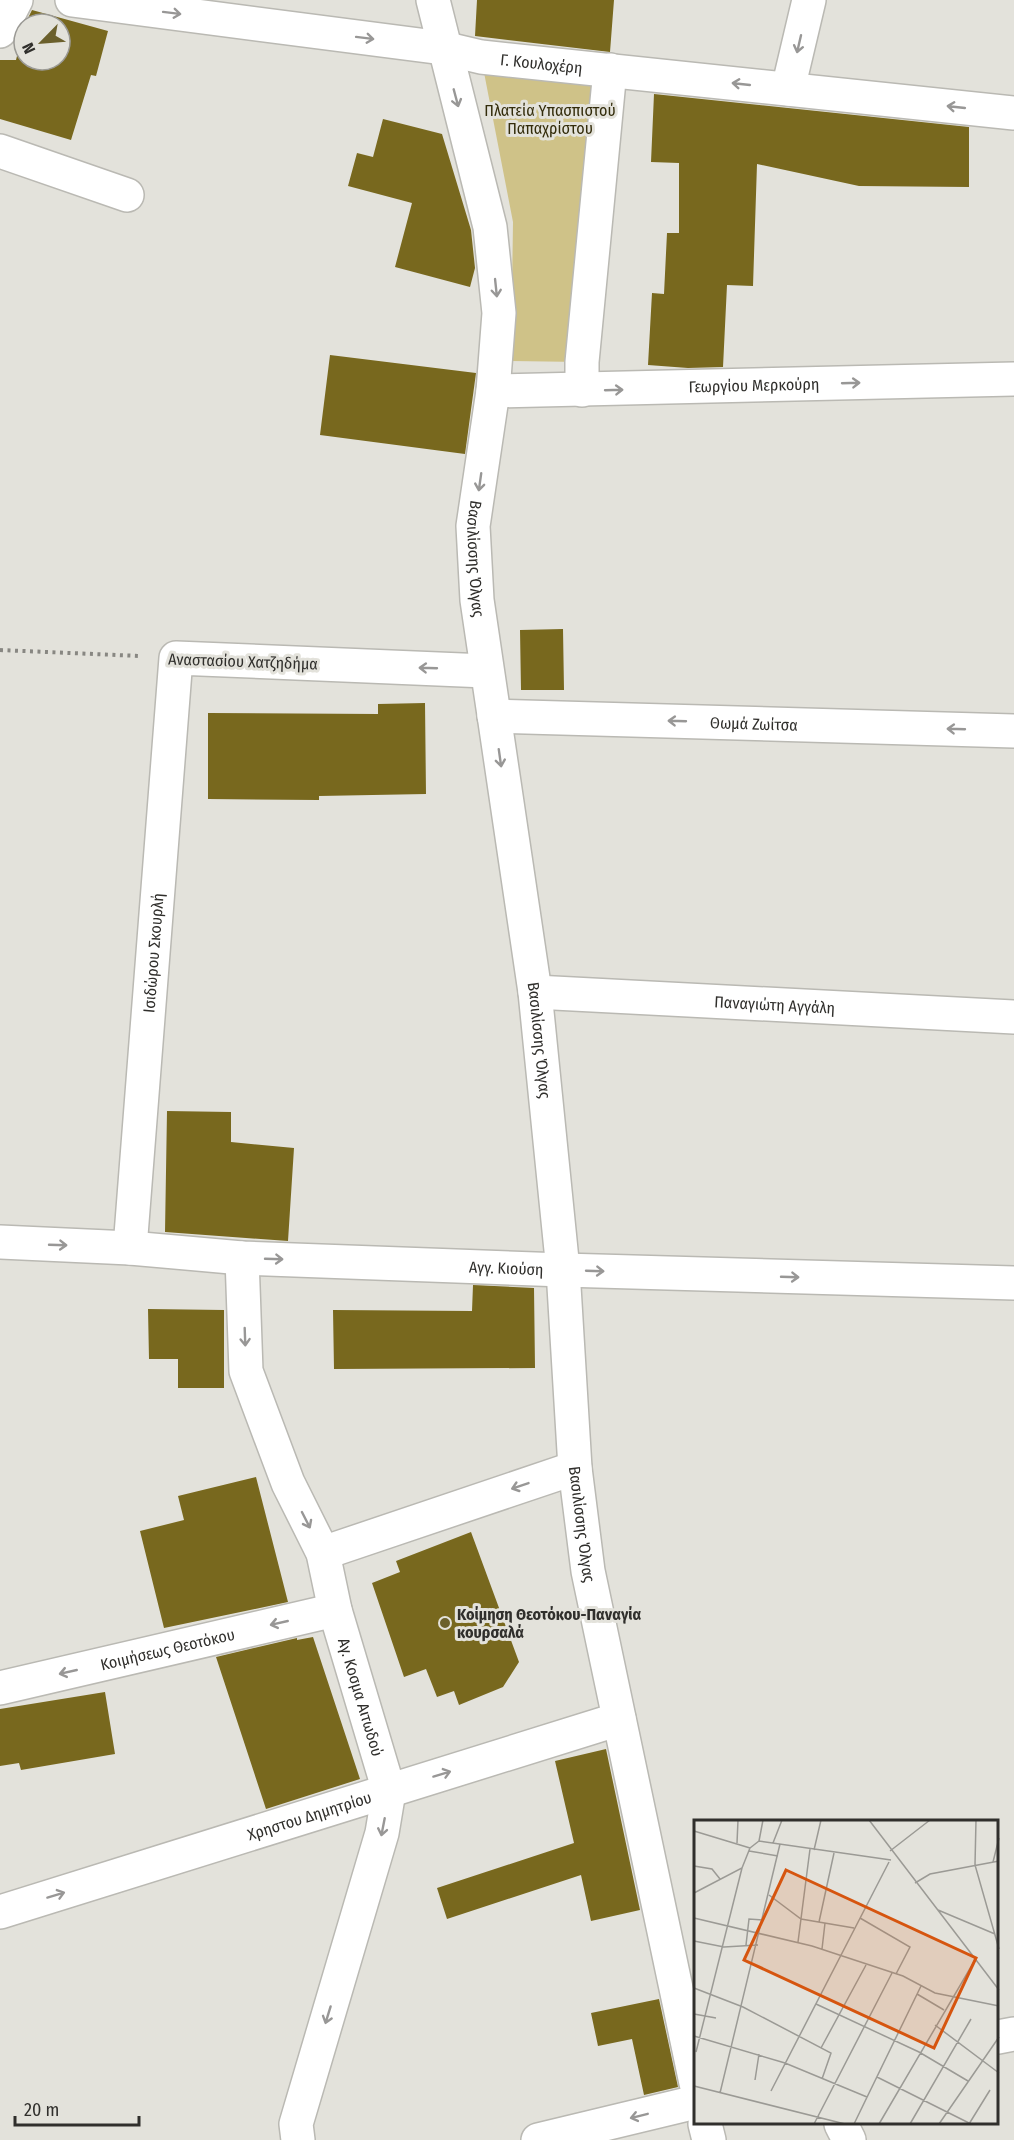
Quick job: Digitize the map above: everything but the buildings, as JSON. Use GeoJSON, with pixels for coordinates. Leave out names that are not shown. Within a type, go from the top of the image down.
{"type":"FeatureCollection","features":[{"type":"Feature","properties":{"kind":"street"},"geometry":{"type":"LineString","coordinates":[[0,31],[16,0]]}},
{"type":"Feature","properties":{"kind":"street","name":"Γ. Κουλοχέρη"},"geometry":{"type":"LineString","coordinates":[[72,0],[443,48],[481,57],[1014,113]]}},
{"type":"Feature","properties":{"kind":"street","name":"Βασιλίσσης Όλγας"},"geometry":{"type":"LineString","coordinates":[[433,0],[443,48],[490,227],[499,313],[493,391],[473,526],[477,600],[535,992],[562,1270],[575,1468],[588,1571],[694,2074]]}},
{"type":"Feature","properties":{"kind":"street"},"geometry":{"type":"LineString","coordinates":[[788,89],[809,0]]}},
{"type":"Feature","properties":{"kind":"street"},"geometry":{"type":"LineString","coordinates":[[582,390],[582,362],[610,70]]}},
{"type":"Feature","properties":{"kind":"street"},"geometry":{"type":"LineString","coordinates":[[0,151],[127,195]]}},
{"type":"Feature","properties":{"kind":"street","name":"Γεωργίου Μερκούρη"},"geometry":{"type":"LineString","coordinates":[[493,391],[1014,379]]}},
{"type":"Feature","properties":{"kind":"street","name":"Αναστασίου Χατζηδήμα"},"geometry":{"type":"LineString","coordinates":[[176,658],[486,670]]}},
{"type":"Feature","properties":{"kind":"street","name":"Ισιδώρου Σκουρλή"},"geometry":{"type":"LineString","coordinates":[[130,1248],[176,658]]}},
{"type":"Feature","properties":{"kind":"street","name":"Θωμά Ζωίτσα"},"geometry":{"type":"LineString","coordinates":[[494,716],[1014,731]]}},
{"type":"Feature","properties":{"kind":"street","name":"Παναγιώτη Αγγάλη"},"geometry":{"type":"LineString","coordinates":[[535,992],[1014,1017]]}},
{"type":"Feature","properties":{"kind":"street","name":"Αγγ. Κιούση"},"geometry":{"type":"LineString","coordinates":[[0,1242],[130,1248],[242,1258],[1014,1283]]}},
{"type":"Feature","properties":{"kind":"street","name":"Αγ. Κοσμα Αιτωδού"},"geometry":{"type":"LineString","coordinates":[[242,1258],[246,1371],[288,1483],[323,1553],[336,1610],[389,1791],[382,1833],[296,2124],[298,2140]]}},
{"type":"Feature","properties":{"kind":"street"},"geometry":{"type":"LineString","coordinates":[[323,1553],[575,1468]]}},
{"type":"Feature","properties":{"kind":"street","name":"Κοιμήσεως Θεοτόκου"},"geometry":{"type":"LineString","coordinates":[[0,1688],[336,1610]]}},
{"type":"Feature","properties":{"kind":"street","name":"Χρηστου Δημητρίου"},"geometry":{"type":"LineString","coordinates":[[0,1912],[619,1719]]}},
{"type":"Feature","properties":{"kind":"street"},"geometry":{"type":"LineString","coordinates":[[999,2037],[1014,2034]]}},
{"type":"Feature","properties":{"kind":"street"},"geometry":{"type":"LineString","coordinates":[[554,2138],[694,2103]]}},
{"type":"Feature","properties":{"kind":"street"},"geometry":{"type":"LineString","coordinates":[[705,2125],[709,2140]]}},
{"type":"Feature","properties":{"kind":"street"},"geometry":{"type":"LineString","coordinates":[[842,2125],[849,2140]]}},
{"type":"Feature","properties":{"kind":"path","name":"Αναστασίου Χατζηδήμα"},"geometry":{"type":"LineString","coordinates":[[0,650],[176,658]]}},
{"type":"Feature","properties":{"kind":"green space","name":"Πλατεία Υπασπιστού Παπαχρίστου"},"geometry":{"type":"Polygon","coordinates":[[[481,57],[610,70],[582,362],[511,361],[513,222],[481,57]]]}},
{"type":"Feature","properties":{"kind":"place","name":"Κοίμηση Θεοτόκου-Παναγία κουρσαλά"},"geometry":{"type":"Point","coordinates":[445,1623]}}]}
